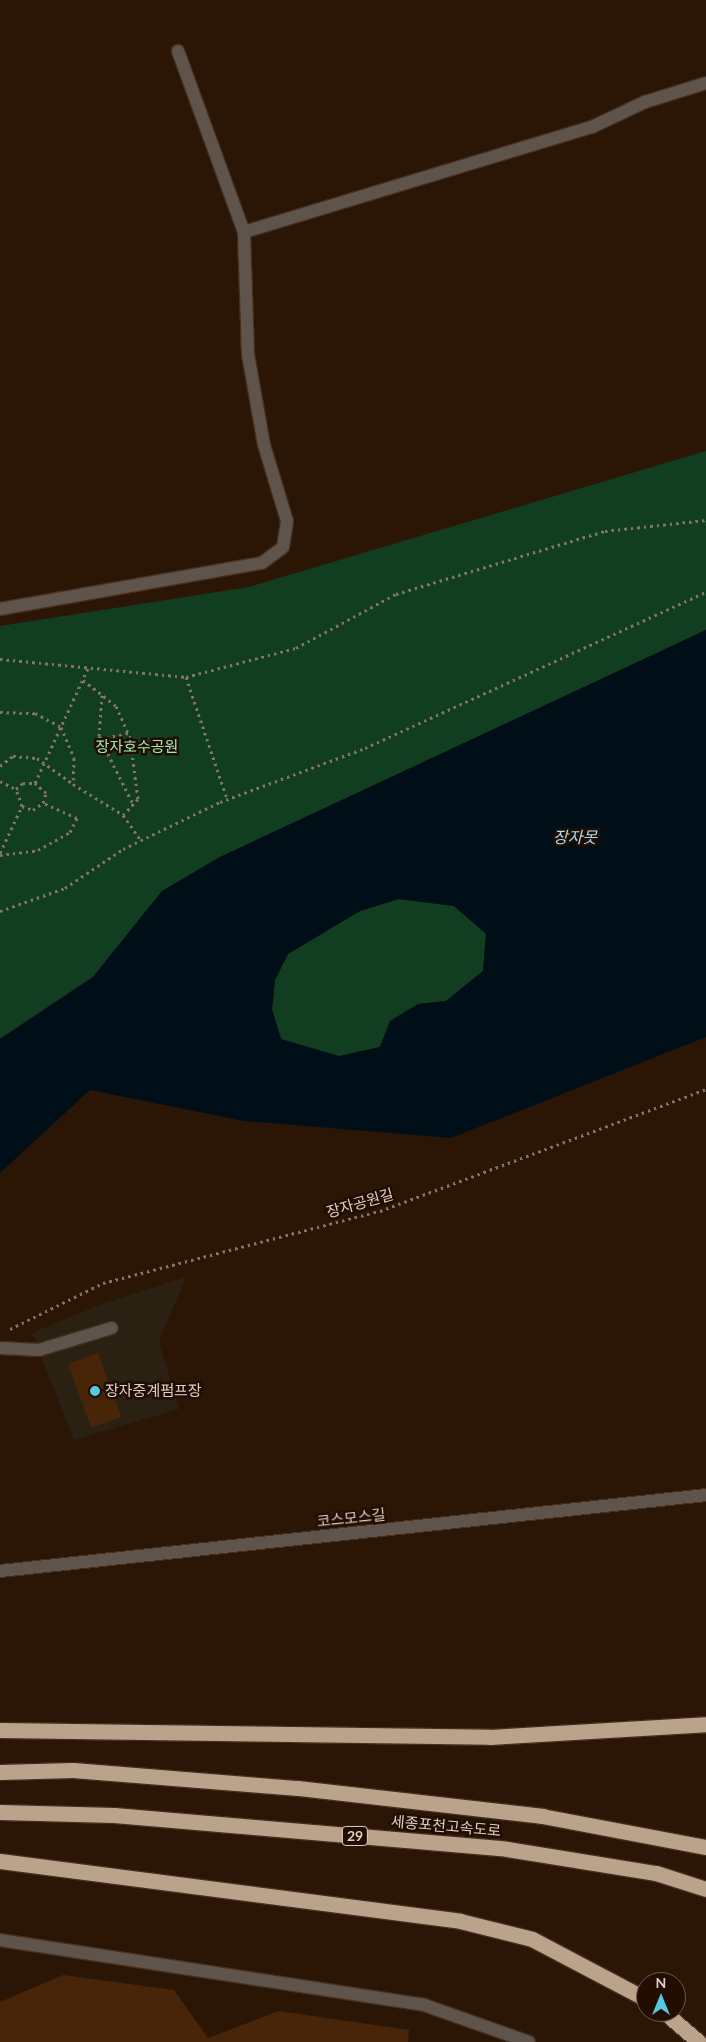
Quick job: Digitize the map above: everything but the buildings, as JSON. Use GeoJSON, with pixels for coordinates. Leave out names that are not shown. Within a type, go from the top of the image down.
{"type":"FeatureCollection","features":[{"type":"Feature","properties":{"kind":"highway"},"geometry":{"type":"LineString","coordinates":[[0,1730],[490,1736],[706,1724]]}},
{"type":"Feature","properties":{"kind":"highway","name":"세종포천고속도로"},"geometry":{"type":"LineString","coordinates":[[0,1772],[73,1770],[298,1788],[542,1816],[706,1847]]}},
{"type":"Feature","properties":{"kind":"highway","name":"세종포천고속도로"},"geometry":{"type":"LineString","coordinates":[[0,1812],[114,1815],[507,1849],[656,1873],[706,1889]]}},
{"type":"Feature","properties":{"kind":"highway"},"geometry":{"type":"LineString","coordinates":[[0,1861],[460,1921],[532,1939],[636,1994]]}},
{"type":"Feature","properties":{"kind":"highway"},"geometry":{"type":"LineString","coordinates":[[676,2022],[699,2042]]}},
{"type":"Feature","properties":{"kind":"street"},"geometry":{"type":"LineString","coordinates":[[0,609],[262,564],[283,547],[287,522],[264,445],[248,354],[244,232],[178,52]]}},
{"type":"Feature","properties":{"kind":"street"},"geometry":{"type":"LineString","coordinates":[[244,232],[592,127],[645,102],[706,83]]}},
{"type":"Feature","properties":{"kind":"street"},"geometry":{"type":"LineString","coordinates":[[0,1348],[38,1350],[112,1328]]}},
{"type":"Feature","properties":{"kind":"street","name":"코스모스길"},"geometry":{"type":"LineString","coordinates":[[0,1571],[706,1495]]}},
{"type":"Feature","properties":{"kind":"street"},"geometry":{"type":"LineString","coordinates":[[0,1940],[424,2005],[529,2042]]}},
{"type":"Feature","properties":{"kind":"path"},"geometry":{"type":"LineString","coordinates":[[0,659],[89,666],[186,677],[296,648],[415,588],[605,530],[706,520]]}},
{"type":"Feature","properties":{"kind":"path"},"geometry":{"type":"LineString","coordinates":[[0,911],[65,888],[141,841],[227,800],[365,748],[706,592]]}},
{"type":"Feature","properties":{"kind":"path"},"geometry":{"type":"LineString","coordinates":[[35,783],[89,666]]}},
{"type":"Feature","properties":{"kind":"path"},"geometry":{"type":"LineString","coordinates":[[186,677],[227,800]]}},
{"type":"Feature","properties":{"kind":"path"},"geometry":{"type":"LineString","coordinates":[[83,680],[116,706],[128,733],[137,769],[138,799],[123,815]]}},
{"type":"Feature","properties":{"kind":"path"},"geometry":{"type":"LineString","coordinates":[[102,695],[100,739],[133,804]]}},
{"type":"Feature","properties":{"kind":"path"},"geometry":{"type":"LineString","coordinates":[[0,712],[35,713],[61,727],[74,758],[73,784]]}},
{"type":"Feature","properties":{"kind":"path"},"geometry":{"type":"LineString","coordinates":[[100,739],[128,733]]}},
{"type":"Feature","properties":{"kind":"path"},"geometry":{"type":"LineString","coordinates":[[0,766],[19,756],[37,758],[73,784],[123,815],[141,841]]}},
{"type":"Feature","properties":{"kind":"path"},"geometry":{"type":"LineString","coordinates":[[0,781],[16,789],[22,806],[0,854]]}},
{"type":"Feature","properties":{"kind":"path"},"geometry":{"type":"LineString","coordinates":[[16,789],[23,783],[35,783],[46,793],[43,803],[33,810],[22,806]]}},
{"type":"Feature","properties":{"kind":"path"},"geometry":{"type":"LineString","coordinates":[[0,854],[38,850],[70,832],[76,818],[43,803]]}},
{"type":"Feature","properties":{"kind":"path","name":"장자공원길"},"geometry":{"type":"LineString","coordinates":[[16,1325],[103,1283],[380,1210],[706,1089]]}},
{"type":"Feature","properties":{"kind":"shaded area"},"geometry":{"type":"Polygon","coordinates":[[[186,1277],[159,1341],[179,1409],[74,1440],[32,1333],[104,1303],[186,1277]]]}},
{"type":"Feature","properties":{"kind":"green space","name":"장자호수공원"},"geometry":{"type":"Polygon","coordinates":[[[706,451],[706,630],[220,857],[162,891],[93,977],[0,1039],[0,626],[249,587],[706,451]]]}},
{"type":"Feature","properties":{"kind":"green space"},"geometry":{"type":"Polygon","coordinates":[[[399,899],[454,906],[486,934],[483,971],[446,1001],[418,1004],[390,1021],[380,1047],[339,1057],[281,1039],[272,1009],[275,980],[288,954],[360,911],[399,899]]]}},
{"type":"Feature","properties":{"kind":"water","name":"장자못"},"geometry":{"type":"Polygon","coordinates":[[[706,630],[706,1037],[451,1138],[244,1121],[90,1090],[0,1173],[0,1039],[93,977],[162,891],[220,857],[706,630]],[[399,899],[360,911],[288,954],[275,980],[272,1009],[281,1039],[339,1056],[380,1047],[390,1021],[418,1004],[446,1001],[483,971],[486,934],[454,906],[399,899]]]}},
{"type":"Feature","properties":{"kind":"place","name":"장자중계펌프장"},"geometry":{"type":"Point","coordinates":[95,1391]}}]}
